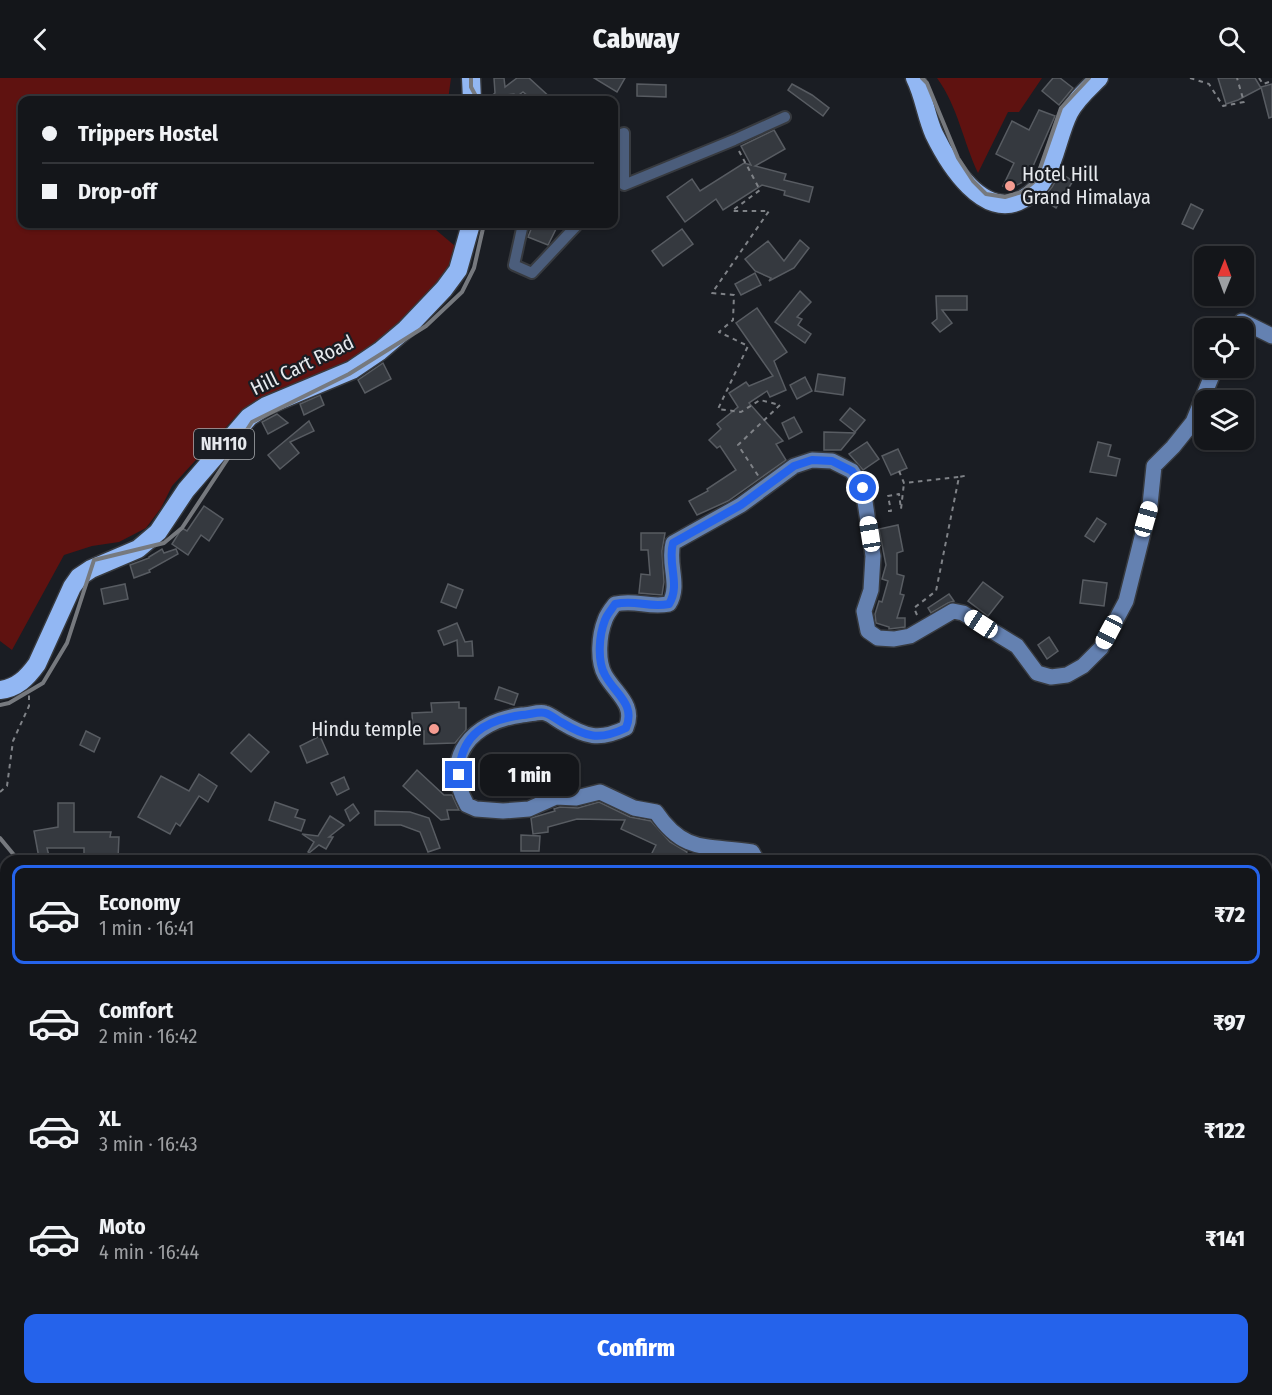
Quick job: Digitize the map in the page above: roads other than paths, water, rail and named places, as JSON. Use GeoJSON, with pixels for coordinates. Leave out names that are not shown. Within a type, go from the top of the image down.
{"type":"FeatureCollection","features":[{"type":"Feature","properties":{"kind":"highway"},"geometry":{"type":"LineString","coordinates":[[471,78],[472,96]]}},
{"type":"Feature","properties":{"kind":"highway"},"geometry":{"type":"LineString","coordinates":[[915,78],[933,131],[945,156],[967,184],[985,199],[1002,205],[1015,204],[1033,194],[1046,177],[1069,113],[1099,78]]}},
{"type":"Feature","properties":{"kind":"highway","name":"Hill Cart Road"},"geometry":{"type":"LineString","coordinates":[[0,690],[18,684],[37,664],[72,587],[79,577],[91,569],[138,549],[158,532],[186,490],[249,417],[266,406],[352,370],[406,329],[444,289],[458,270],[470,228]]}},
{"type":"Feature","properties":{"kind":"main road"},"geometry":{"type":"LineString","coordinates":[[1254,327],[1272,336]]}},
{"type":"Feature","properties":{"kind":"main road"},"geometry":{"type":"LineString","coordinates":[[754,855],[752,852],[711,849],[680,839],[667,828],[656,812],[634,808],[600,792],[576,798],[555,796],[529,809],[503,811],[477,809],[467,805],[460,793],[459,758],[467,741],[487,724],[511,717],[546,713],[579,733],[596,737],[616,733],[626,728],[630,717],[627,706],[604,674],[600,659],[605,620],[615,604],[628,600],[656,607],[669,604],[675,595],[670,554],[673,543],[741,505],[794,466],[812,460],[832,461],[852,471],[863,488],[873,556],[871,590],[864,611],[868,631],[878,638],[894,639],[910,636],[953,611],[963,612],[1017,646],[1037,673],[1051,677],[1067,675],[1083,666],[1101,648],[1126,601],[1150,505],[1154,466],[1193,422],[1211,378]]}},
{"type":"Feature","properties":{"kind":"street"},"geometry":{"type":"LineString","coordinates":[[618,135],[624,133],[624,185],[784,117]]}},
{"type":"Feature","properties":{"kind":"street"},"geometry":{"type":"LineString","coordinates":[[522,228],[514,265],[532,273],[574,228]]}},
{"type":"Feature","properties":{"kind":"railway"},"geometry":{"type":"LineString","coordinates":[[471,78],[471,87],[476,96]]}},
{"type":"Feature","properties":{"kind":"railway"},"geometry":{"type":"LineString","coordinates":[[922,78],[927,83],[958,158],[973,181],[986,194],[1005,197],[1022,192],[1036,180],[1061,108],[1089,78]]}},
{"type":"Feature","properties":{"kind":"railway"},"geometry":{"type":"LineString","coordinates":[[0,705],[9,703],[43,683],[67,643],[94,560],[164,543],[182,528],[252,422],[349,374],[426,326],[462,292],[474,268],[483,228]]}},
{"type":"Feature","properties":{"kind":"railway"},"geometry":{"type":"LineString","coordinates":[[0,838],[14,855]]}},
{"type":"Feature","properties":{"kind":"place","name":"Hotel Hill Grand Himalaya"},"geometry":{"type":"Point","coordinates":[1010,186]}},
{"type":"Feature","properties":{"kind":"place","name":"Hindu temple"},"geometry":{"type":"Point","coordinates":[434,729]}}]}
